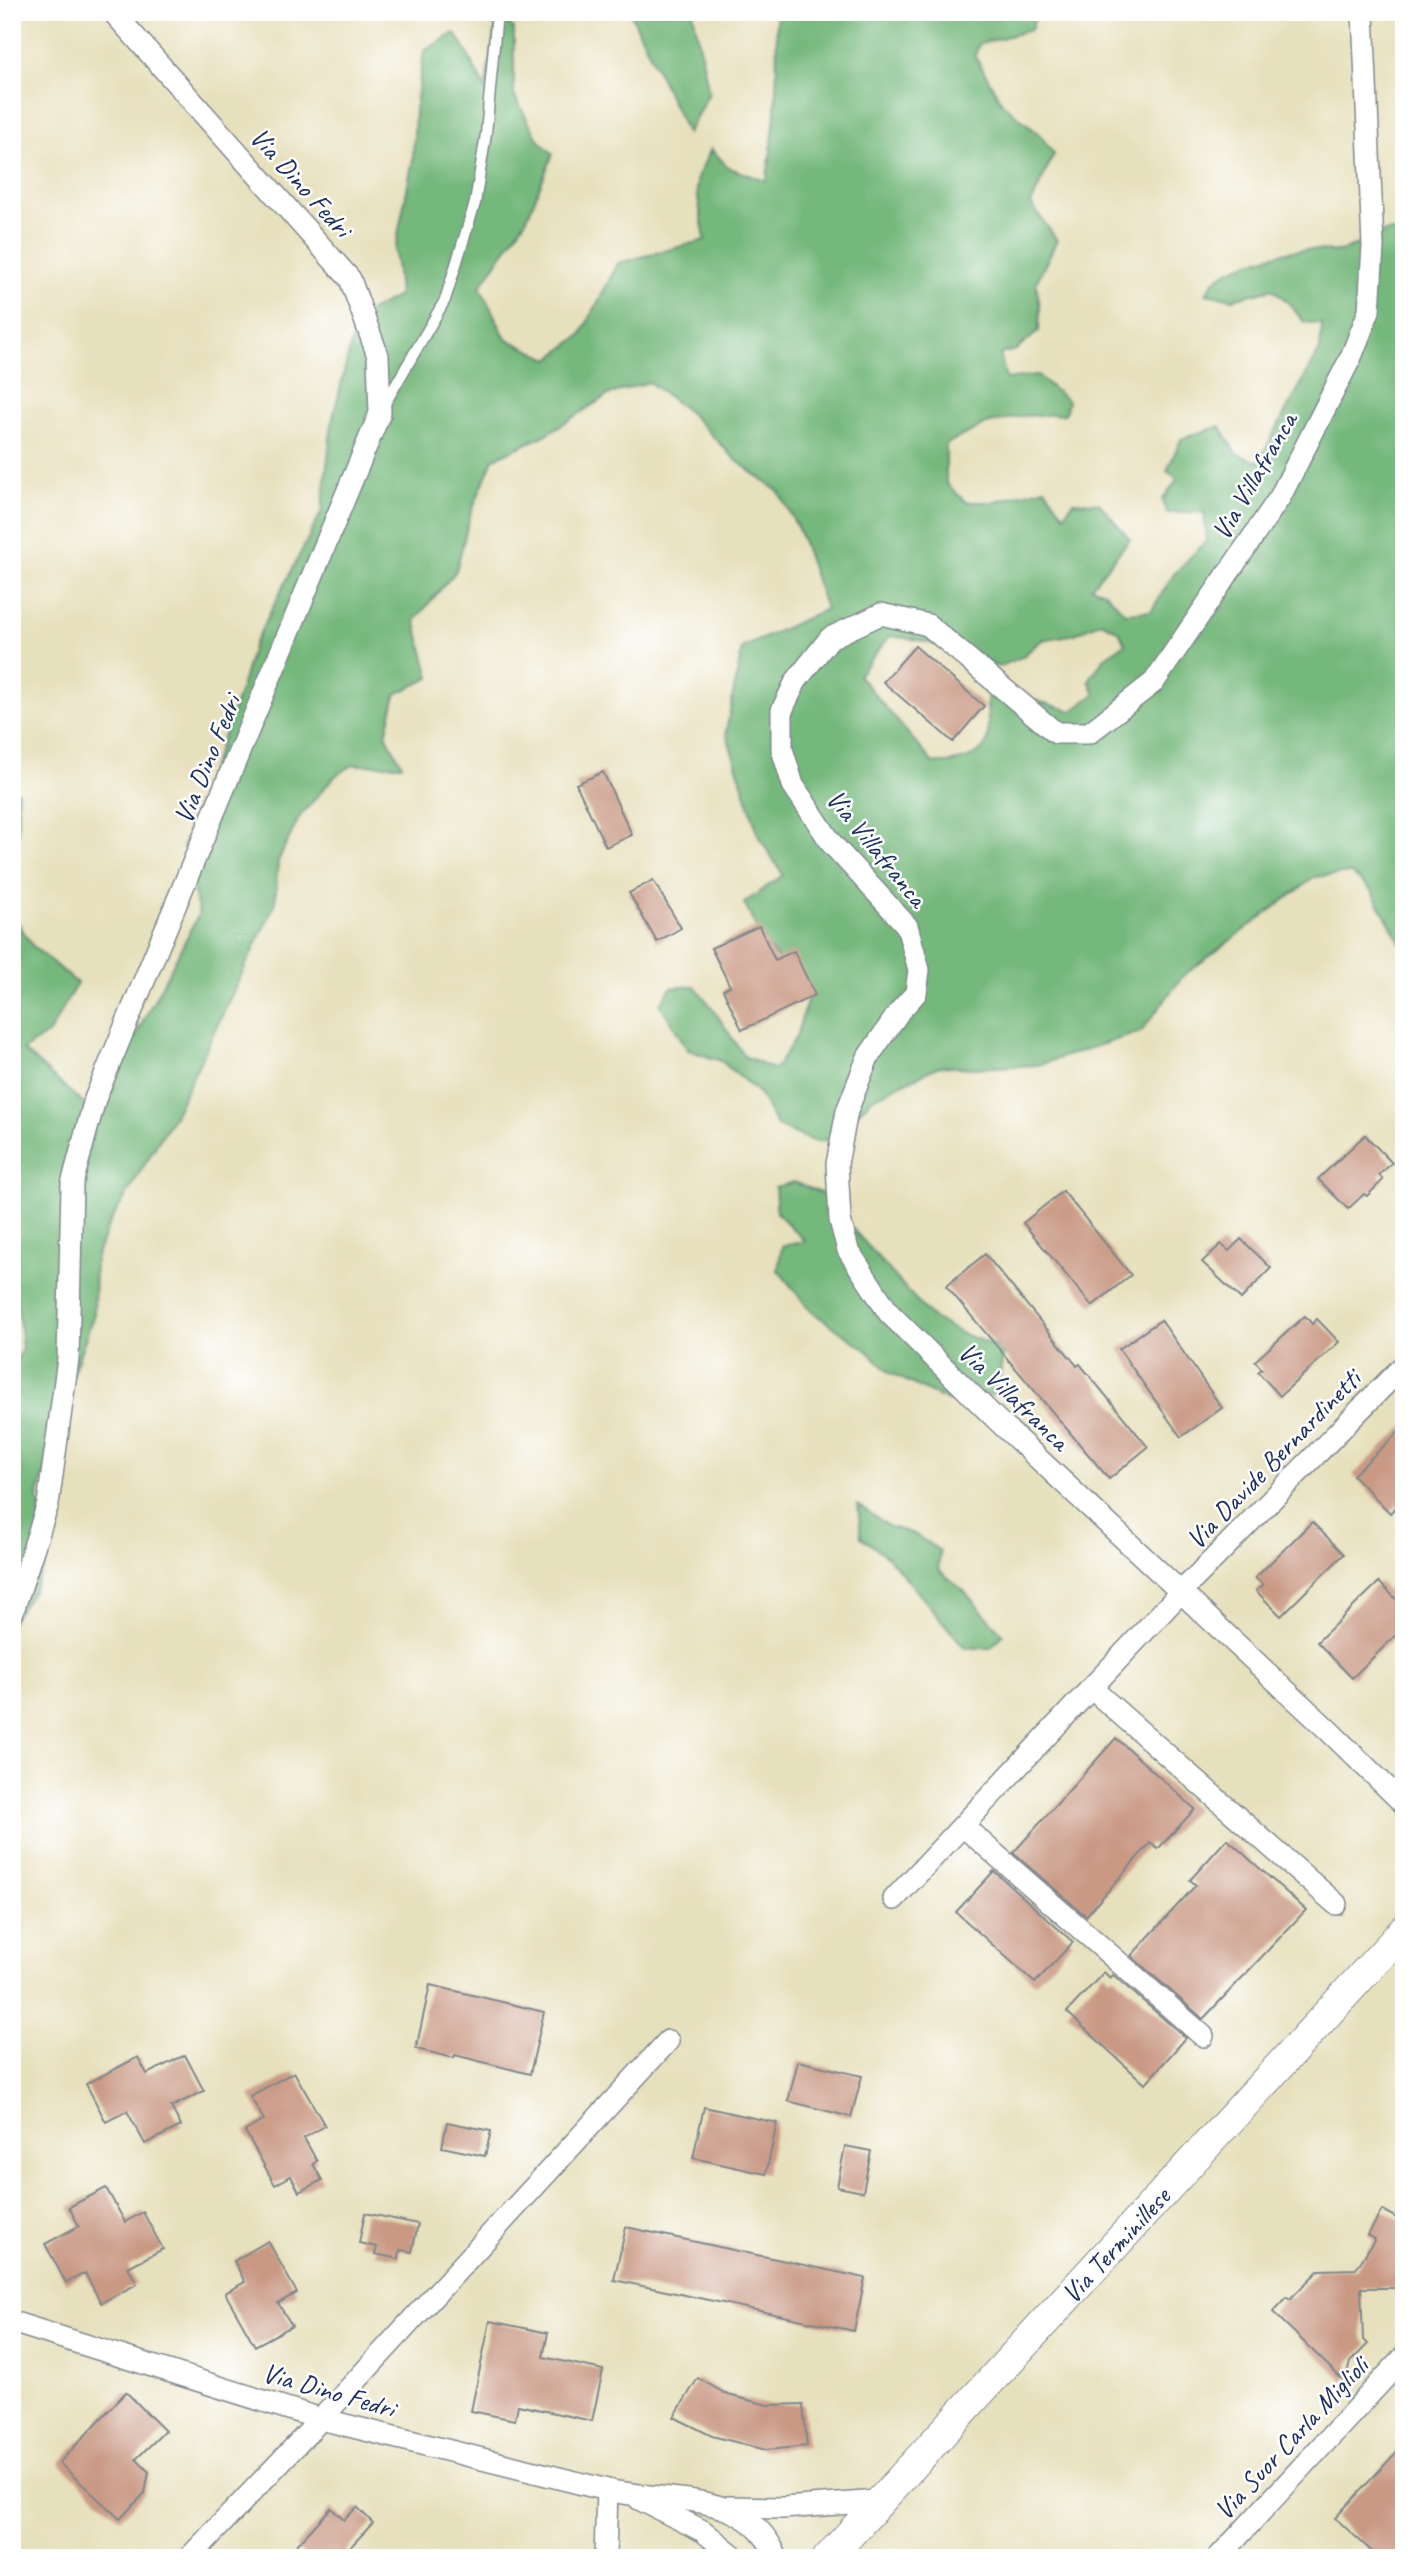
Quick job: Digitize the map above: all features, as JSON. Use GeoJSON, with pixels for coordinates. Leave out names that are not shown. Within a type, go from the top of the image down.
{"type":"FeatureCollection","features":[{"type":"Feature","properties":{"kind":"main road","name":"Via Terminillese"},"geometry":{"type":"LineString","coordinates":[[828,2558],[1404,1930]]}},
{"type":"Feature","properties":{"kind":"street","name":"Via Dino Fedri"},"geometry":{"type":"LineString","coordinates":[[12,1614],[48,1504],[68,1359],[72,1184],[95,1099],[380,412],[378,356],[350,279],[113,12]]}},
{"type":"Feature","properties":{"kind":"street","name":"Via Villafranca"},"geometry":{"type":"LineString","coordinates":[[1363,12],[1373,246],[1369,311],[1351,357],[1280,497],[1154,682],[1090,733],[1056,733],[928,625],[881,614],[830,638],[796,681],[782,710],[782,749],[793,785],[832,844],[907,926],[919,970],[916,993],[899,1012],[868,1057],[847,1111],[837,1164],[840,1220],[848,1250],[889,1313],[997,1420],[1404,1804]]}},
{"type":"Feature","properties":{"kind":"street","name":"Via Davide Bernardinetti"},"geometry":{"type":"LineString","coordinates":[[894,1899],[1181,1592],[1404,1365]]}},
{"type":"Feature","properties":{"kind":"street"},"geometry":{"type":"LineString","coordinates":[[1091,1688],[1336,1904]]}},
{"type":"Feature","properties":{"kind":"street"},"geometry":{"type":"LineString","coordinates":[[962,1826],[1203,2036]]}},
{"type":"Feature","properties":{"kind":"street"},"geometry":{"type":"LineString","coordinates":[[189,2558],[321,2419],[668,2041]]}},
{"type":"Feature","properties":{"kind":"street","name":"Via Dino Fedri"},"geometry":{"type":"LineString","coordinates":[[12,2322],[321,2419],[634,2496],[668,2496],[720,2507],[745,2516],[771,2544],[777,2558]]}},
{"type":"Feature","properties":{"kind":"street","name":"Via Suor Carla Miglioli"},"geometry":{"type":"LineString","coordinates":[[1219,2558],[1404,2357]]}},
{"type":"Feature","properties":{"kind":"street"},"geometry":{"type":"LineString","coordinates":[[605,2558],[607,2490]]}},
{"type":"Feature","properties":{"kind":"street","name":"Via Dino Fedri"},"geometry":{"type":"LineString","coordinates":[[634,2496],[703,2531],[728,2555]]}},
{"type":"Feature","properties":{"kind":"street","name":"Via Dino Fedri"},"geometry":{"type":"LineString","coordinates":[[720,2507],[783,2508],[879,2501]]}},
{"type":"Feature","properties":{"kind":"lane"},"geometry":{"type":"LineString","coordinates":[[380,412],[445,300],[475,203],[486,134],[496,12]]}},
{"type":"Feature","properties":{"kind":"green space"},"geometry":{"type":"Polygon","coordinates":[[[630,12],[693,12],[709,93],[687,134],[630,12]]]}},
{"type":"Feature","properties":{"kind":"green space"},"geometry":{"type":"Polygon","coordinates":[[[776,12],[1037,12],[1031,30],[979,44],[975,56],[1002,103],[1040,135],[1054,154],[1031,204],[1057,240],[1036,283],[1040,307],[1039,331],[1016,350],[1000,354],[1006,379],[1037,375],[1068,401],[1065,414],[1020,416],[986,424],[946,444],[946,483],[966,502],[992,502],[1045,488],[1064,515],[1073,502],[1099,503],[1130,539],[1091,587],[1105,592],[1125,613],[1151,611],[1174,574],[1207,540],[1204,512],[1167,513],[1162,500],[1178,479],[1167,471],[1181,439],[1220,426],[1237,454],[1258,462],[1320,350],[1322,324],[1304,322],[1287,301],[1272,289],[1233,299],[1206,293],[1215,280],[1232,269],[1269,256],[1306,250],[1339,251],[1378,234],[1404,234],[1404,949],[1371,890],[1351,873],[1315,877],[1183,976],[1141,1032],[1038,1065],[975,1068],[939,1066],[871,1099],[833,1139],[815,1142],[777,1126],[759,1093],[721,1061],[688,1050],[660,1004],[671,988],[695,986],[744,1056],[775,1070],[796,1037],[809,995],[764,943],[744,903],[783,875],[759,837],[726,732],[742,648],[826,609],[799,531],[779,492],[737,461],[690,413],[649,382],[610,394],[545,435],[493,459],[470,515],[456,571],[415,620],[430,678],[396,694],[386,735],[402,765],[353,765],[334,777],[300,816],[278,861],[275,904],[175,1114],[109,1224],[95,1259],[94,1314],[63,1401],[38,1495],[47,1558],[33,1591],[12,1621],[12,1373],[22,1348],[17,1300],[12,1299],[12,914],[33,946],[77,983],[49,1033],[23,1050],[95,1114],[199,914],[183,846],[241,688],[253,646],[322,511],[332,422],[357,319],[399,295],[395,250],[413,159],[415,111],[424,51],[454,33],[462,43],[485,89],[498,14],[514,29],[514,95],[539,141],[553,154],[527,218],[480,287],[506,339],[549,359],[581,335],[618,263],[705,240],[697,178],[711,149],[729,168],[766,181],[775,118],[776,12]],[[1101,622],[1075,634],[1042,640],[1022,657],[999,667],[946,647],[890,636],[858,675],[933,763],[957,761],[974,755],[986,744],[987,698],[1024,697],[1072,711],[1095,694],[1089,680],[1105,657],[1125,644],[1119,631],[1101,622]]]}},
{"type":"Feature","properties":{"kind":"green space"},"geometry":{"type":"Polygon","coordinates":[[[12,789],[18,791],[18,850],[12,877],[12,789]]]}},
{"type":"Feature","properties":{"kind":"green space"},"geometry":{"type":"Polygon","coordinates":[[[794,1182],[821,1193],[931,1317],[960,1333],[1004,1349],[997,1394],[947,1401],[890,1373],[868,1351],[811,1311],[778,1270],[782,1246],[805,1241],[777,1213],[775,1187],[794,1182]]]}},
{"type":"Feature","properties":{"kind":"green space"},"geometry":{"type":"Polygon","coordinates":[[[858,1505],[890,1527],[914,1534],[940,1551],[938,1569],[965,1592],[1003,1635],[990,1648],[965,1648],[889,1558],[861,1537],[858,1505]]]}},
{"type":"Feature","properties":{"kind":"building"},"geometry":{"type":"Polygon","coordinates":[[[915,646],[984,706],[953,742],[883,682],[915,646]]]}},
{"type":"Feature","properties":{"kind":"building"},"geometry":{"type":"Polygon","coordinates":[[[603,772],[632,835],[606,847],[576,784],[603,772]]]}},
{"type":"Feature","properties":{"kind":"building"},"geometry":{"type":"Polygon","coordinates":[[[653,880],[681,928],[657,942],[629,893],[653,880]]]}},
{"type":"Feature","properties":{"kind":"building"},"geometry":{"type":"Polygon","coordinates":[[[759,926],[775,960],[794,951],[815,995],[742,1030],[723,990],[730,986],[711,948],[759,926]]]}},
{"type":"Feature","properties":{"kind":"building"},"geometry":{"type":"Polygon","coordinates":[[[1365,1135],[1392,1163],[1379,1175],[1383,1180],[1367,1196],[1364,1194],[1348,1209],[1318,1179],[1365,1135]]]}},
{"type":"Feature","properties":{"kind":"building"},"geometry":{"type":"Polygon","coordinates":[[[1063,1191],[1131,1275],[1092,1306],[1023,1223],[1063,1191]]]}},
{"type":"Feature","properties":{"kind":"building"},"geometry":{"type":"Polygon","coordinates":[[[1241,1239],[1271,1268],[1241,1299],[1202,1262],[1221,1244],[1229,1251],[1241,1239]]]}},
{"type":"Feature","properties":{"kind":"building"},"geometry":{"type":"Polygon","coordinates":[[[985,1254],[1148,1447],[1109,1479],[946,1286],[985,1254]]]}},
{"type":"Feature","properties":{"kind":"building"},"geometry":{"type":"Polygon","coordinates":[[[1305,1316],[1312,1324],[1317,1319],[1339,1342],[1280,1396],[1258,1372],[1262,1369],[1255,1361],[1305,1316]]]}},
{"type":"Feature","properties":{"kind":"building"},"geometry":{"type":"Polygon","coordinates":[[[1161,1320],[1222,1408],[1181,1437],[1119,1349],[1161,1320]]]}},
{"type":"Feature","properties":{"kind":"building"},"geometry":{"type":"Polygon","coordinates":[[[1404,1427],[1404,1499],[1390,1513],[1353,1475],[1404,1427]]]}},
{"type":"Feature","properties":{"kind":"building"},"geometry":{"type":"Polygon","coordinates":[[[1312,1522],[1344,1554],[1281,1616],[1256,1591],[1263,1585],[1255,1578],[1312,1522]]]}},
{"type":"Feature","properties":{"kind":"building"},"geometry":{"type":"Polygon","coordinates":[[[1379,1582],[1404,1607],[1404,1627],[1352,1678],[1317,1642],[1379,1582]]]}},
{"type":"Feature","properties":{"kind":"building"},"geometry":{"type":"Polygon","coordinates":[[[1116,1738],[1195,1809],[1158,1849],[1150,1843],[1086,1916],[1013,1853],[1116,1738]]]}},
{"type":"Feature","properties":{"kind":"building"},"geometry":{"type":"Polygon","coordinates":[[[1227,1839],[1306,1910],[1203,2019],[1131,1956],[1196,1885],[1190,1880],[1227,1839]]]}},
{"type":"Feature","properties":{"kind":"building"},"geometry":{"type":"Polygon","coordinates":[[[994,1871],[1073,1942],[1035,1983],[956,1912],[994,1871]]]}},
{"type":"Feature","properties":{"kind":"building"},"geometry":{"type":"Polygon","coordinates":[[[1104,1972],[1110,1978],[1113,1975],[1186,2038],[1145,2084],[1067,2012],[1104,1972]]]}},
{"type":"Feature","properties":{"kind":"building"},"geometry":{"type":"Polygon","coordinates":[[[430,1985],[544,2012],[530,2074],[455,2055],[454,2058],[416,2049],[430,1985]]]}},
{"type":"Feature","properties":{"kind":"building"},"geometry":{"type":"Polygon","coordinates":[[[185,2055],[204,2091],[171,2107],[181,2126],[145,2144],[127,2111],[106,2122],[86,2084],[138,2057],[147,2074],[185,2055]]]}},
{"type":"Feature","properties":{"kind":"building"},"geometry":{"type":"Polygon","coordinates":[[[798,2061],[862,2076],[851,2117],[788,2101],[798,2061]]]}},
{"type":"Feature","properties":{"kind":"building"},"geometry":{"type":"Polygon","coordinates":[[[294,2072],[325,2126],[304,2138],[317,2161],[313,2164],[322,2180],[299,2192],[291,2176],[275,2185],[245,2131],[264,2120],[250,2096],[294,2072]]]}},
{"type":"Feature","properties":{"kind":"building"},"geometry":{"type":"Polygon","coordinates":[[[704,2107],[777,2123],[766,2174],[693,2158],[704,2107]]]}},
{"type":"Feature","properties":{"kind":"building"},"geometry":{"type":"Polygon","coordinates":[[[447,2122],[491,2131],[485,2156],[442,2147],[447,2122]]]}},
{"type":"Feature","properties":{"kind":"building"},"geometry":{"type":"Polygon","coordinates":[[[845,2146],[871,2151],[863,2192],[837,2187],[845,2146]]]}},
{"type":"Feature","properties":{"kind":"building"},"geometry":{"type":"Polygon","coordinates":[[[106,2188],[125,2222],[143,2212],[163,2249],[128,2267],[137,2284],[101,2303],[85,2273],[66,2283],[45,2244],[79,2226],[69,2207],[106,2188]]]}},
{"type":"Feature","properties":{"kind":"building"},"geometry":{"type":"Polygon","coordinates":[[[1382,2210],[1404,2222],[1404,2288],[1361,2288],[1363,2339],[1368,2344],[1350,2362],[1345,2382],[1273,2312],[1319,2270],[1356,2269],[1375,2239],[1368,2235],[1382,2210]]]}},
{"type":"Feature","properties":{"kind":"building"},"geometry":{"type":"Polygon","coordinates":[[[365,2213],[418,2224],[412,2252],[400,2250],[399,2259],[375,2254],[377,2247],[359,2243],[365,2213]]]}},
{"type":"Feature","properties":{"kind":"building"},"geometry":{"type":"Polygon","coordinates":[[[626,2227],[865,2278],[854,2331],[614,2280],[626,2227]]]}},
{"type":"Feature","properties":{"kind":"building"},"geometry":{"type":"Polygon","coordinates":[[[268,2241],[297,2293],[278,2303],[292,2326],[255,2346],[225,2293],[245,2282],[234,2261],[268,2241]]]}},
{"type":"Feature","properties":{"kind":"building"},"geometry":{"type":"Polygon","coordinates":[[[490,2321],[548,2333],[543,2357],[603,2370],[592,2421],[518,2405],[515,2420],[471,2411],[490,2321]]]}},
{"type":"Feature","properties":{"kind":"building"},"geometry":{"type":"Polygon","coordinates":[[[698,2378],[728,2395],[768,2405],[803,2404],[807,2446],[766,2450],[712,2436],[674,2417],[698,2378]]]}},
{"type":"Feature","properties":{"kind":"building"},"geometry":{"type":"Polygon","coordinates":[[[126,2392],[165,2431],[136,2459],[149,2472],[145,2493],[120,2519],[59,2463],[126,2392]]]}},
{"type":"Feature","properties":{"kind":"building"},"geometry":{"type":"Polygon","coordinates":[[[1404,2444],[1404,2558],[1379,2558],[1335,2518],[1404,2444]]]}},
{"type":"Feature","properties":{"kind":"building"},"geometry":{"type":"Polygon","coordinates":[[[357,2507],[373,2523],[340,2558],[307,2558],[295,2547],[331,2508],[344,2520],[357,2507]]]}}]}
